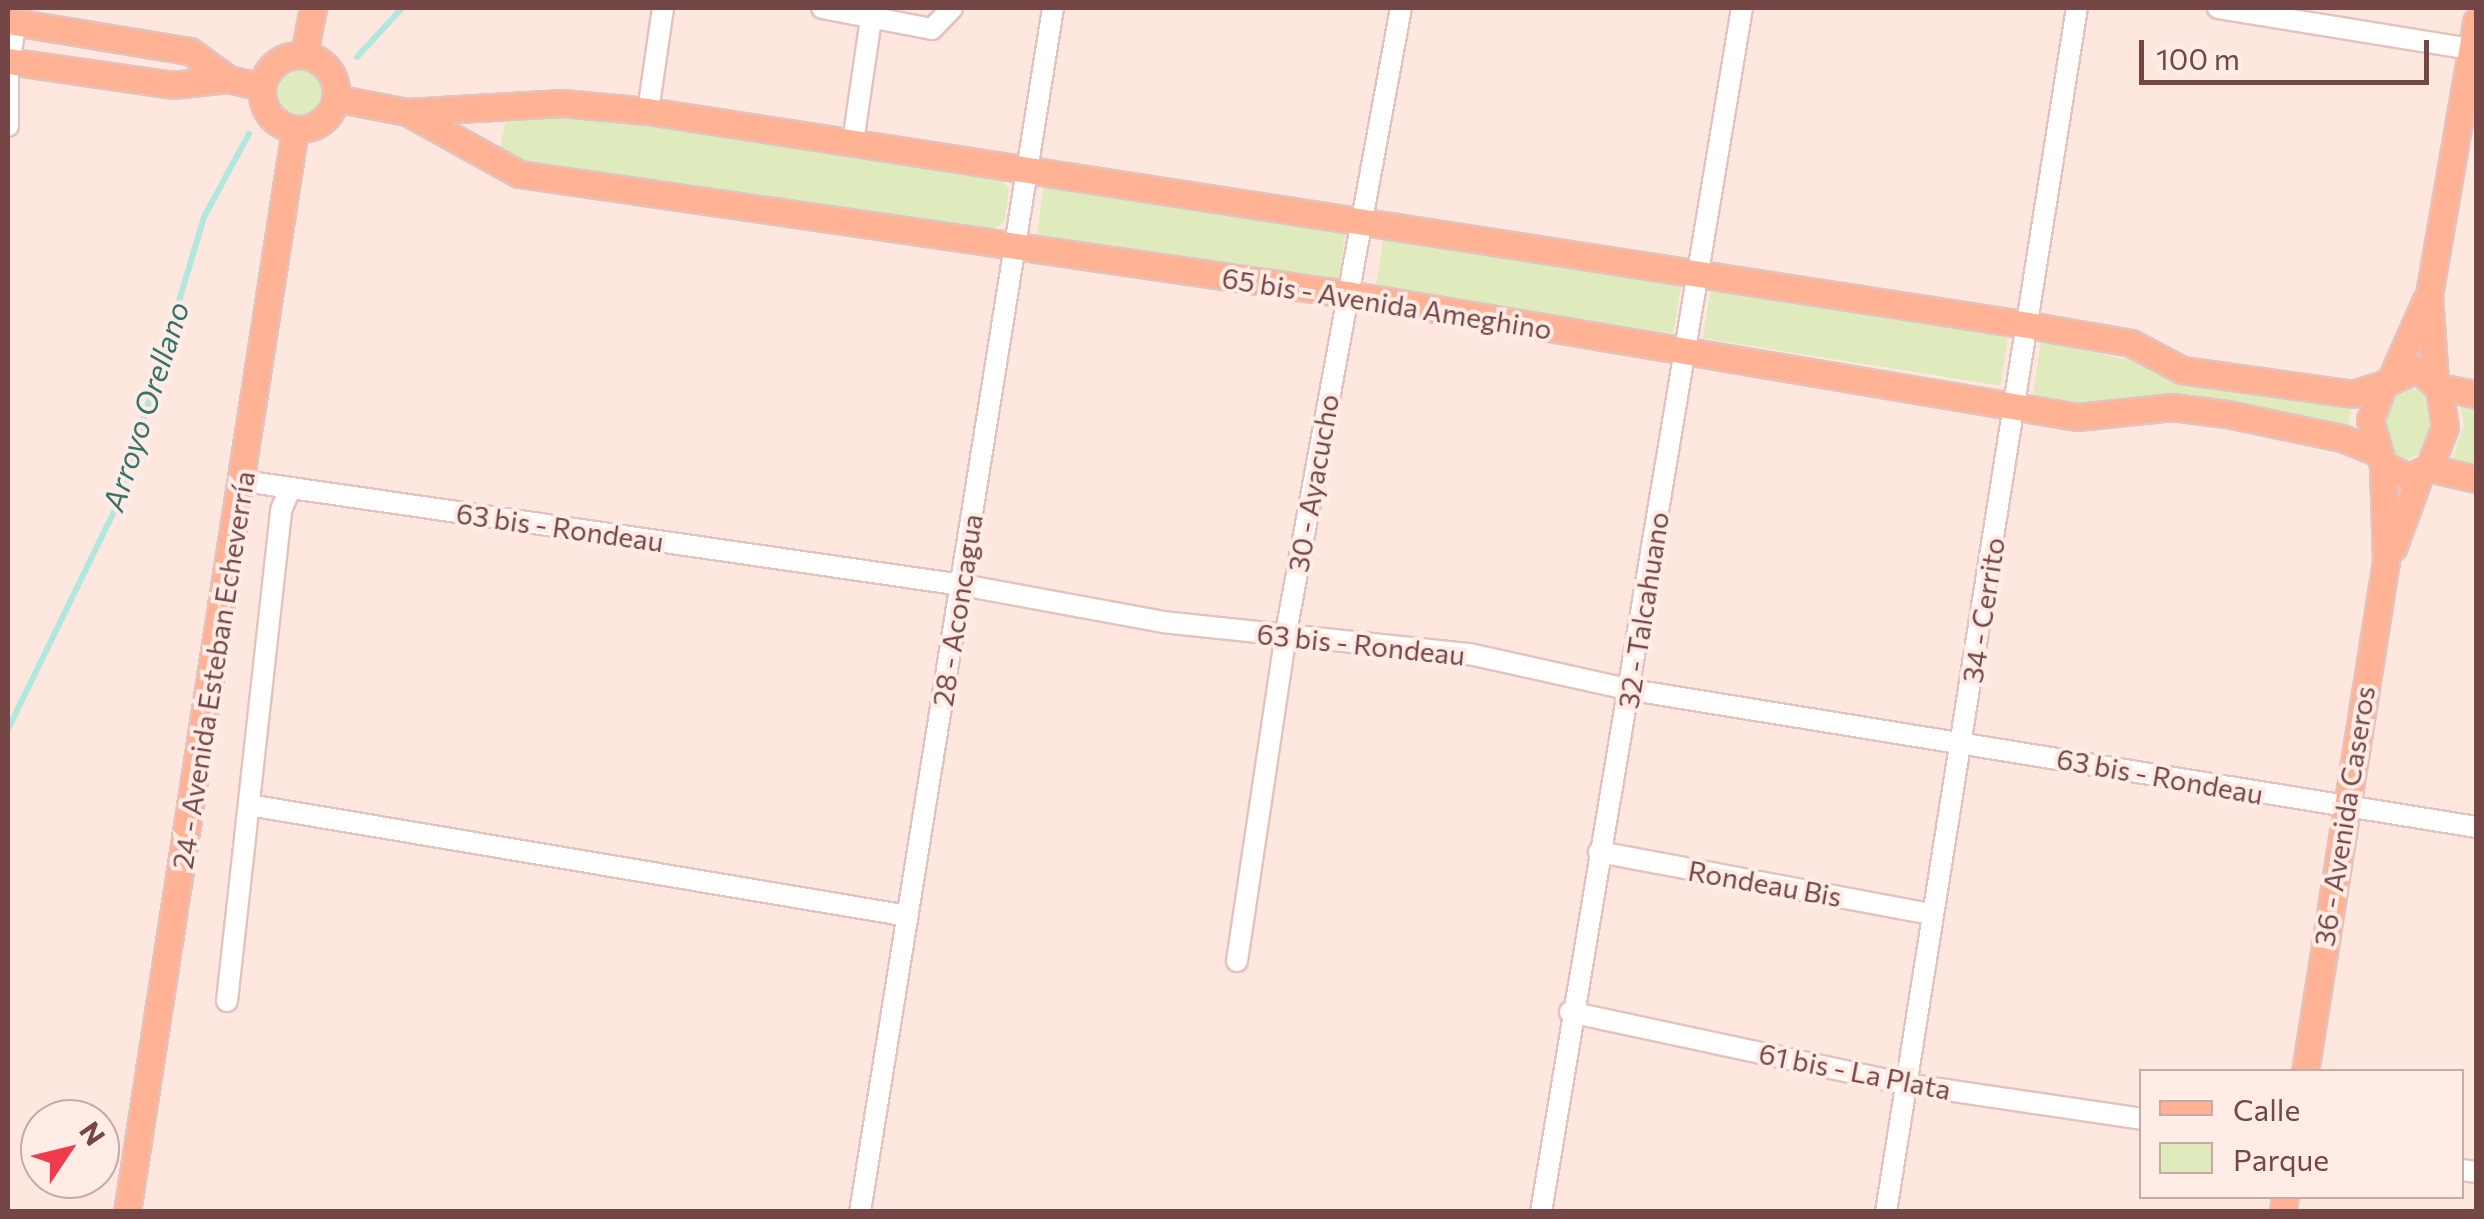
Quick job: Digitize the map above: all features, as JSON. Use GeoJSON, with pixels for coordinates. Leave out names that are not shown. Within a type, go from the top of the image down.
{"type":"FeatureCollection","features":[{"type":"Feature","properties":{"kind":"main road"},"geometry":{"type":"LineString","coordinates":[[304,54],[312,8]]}},
{"type":"Feature","properties":{"kind":"main road"},"geometry":{"type":"LineString","coordinates":[[12,21],[190,51],[228,79]]}},
{"type":"Feature","properties":{"kind":"main road"},"geometry":{"type":"LineString","coordinates":[[2476,22],[2429,295],[2370,420],[2380,459],[2409,477],[2425,470],[2476,479]]}},
{"type":"Feature","properties":{"kind":"main road"},"geometry":{"type":"LineString","coordinates":[[304,54],[327,67],[335,98],[319,123],[295,129],[273,119],[262,87],[281,58],[304,54]]}},
{"type":"Feature","properties":{"kind":"main road"},"geometry":{"type":"LineString","coordinates":[[8,62],[172,85],[228,79],[262,87]]}},
{"type":"Feature","properties":{"kind":"main road","name":"65 bis - Avenida Ameghino"},"geometry":{"type":"LineString","coordinates":[[335,98],[407,112],[562,103],[648,111],[1366,218],[2028,325],[2131,343],[2182,370],[2352,394],[2387,382]]}},
{"type":"Feature","properties":{"kind":"main road"},"geometry":{"type":"LineString","coordinates":[[509,169],[490,143],[492,130],[517,108]]}},
{"type":"Feature","properties":{"kind":"main road","name":"65 bis - Avenida Ameghino"},"geometry":{"type":"LineString","coordinates":[[407,112],[509,169],[1011,248],[1347,294],[2078,417],[2172,407],[2227,414],[2342,438],[2380,459]]}},
{"type":"Feature","properties":{"kind":"main road","name":"24 - Avenida Esteban Echeverría"},"geometry":{"type":"LineString","coordinates":[[127,1212],[295,129]]}},
{"type":"Feature","properties":{"kind":"main road"},"geometry":{"type":"LineString","coordinates":[[2425,470],[2445,427],[2429,295]]}},
{"type":"Feature","properties":{"kind":"main road"},"geometry":{"type":"LineString","coordinates":[[2387,382],[2416,369],[2437,385],[2476,394]]}},
{"type":"Feature","properties":{"kind":"main road","name":"36 - Avenida Caseros"},"geometry":{"type":"LineString","coordinates":[[2305,1069],[2344,807],[2386,562],[2380,459]]}},
{"type":"Feature","properties":{"kind":"main road","name":"36 - Avenida Caseros"},"geometry":{"type":"LineString","coordinates":[[2386,562],[2425,470]]}},
{"type":"Feature","properties":{"kind":"street"},"geometry":{"type":"LineString","coordinates":[[648,111],[663,8]]}},
{"type":"Feature","properties":{"kind":"street"},"geometry":{"type":"LineString","coordinates":[[822,8],[932,30],[952,8]]}},
{"type":"Feature","properties":{"kind":"street","name":"28 - Aconcagua"},"geometry":{"type":"LineString","coordinates":[[860,1212],[962,585],[1011,248],[1053,8]]}},
{"type":"Feature","properties":{"kind":"street","name":"30 - Ayacucho"},"geometry":{"type":"LineString","coordinates":[[1237,961],[1285,638],[1347,294],[1366,218],[1400,8]]}},
{"type":"Feature","properties":{"kind":"street","name":"32 - Talcahuano"},"geometry":{"type":"LineString","coordinates":[[1542,1212],[1570,1012],[1632,690],[1742,8]]}},
{"type":"Feature","properties":{"kind":"street","name":"34 - Cerrito"},"geometry":{"type":"LineString","coordinates":[[1886,1212],[2078,8]]}},
{"type":"Feature","properties":{"kind":"street"},"geometry":{"type":"LineString","coordinates":[[2218,8],[2474,50]]}},
{"type":"Feature","properties":{"kind":"street"},"geometry":{"type":"LineString","coordinates":[[853,142],[871,18]]}},
{"type":"Feature","properties":{"kind":"street"},"geometry":{"type":"LineString","coordinates":[[8,126],[12,21]]}},
{"type":"Feature","properties":{"kind":"street","name":"63 bis - Rondeau"},"geometry":{"type":"LineString","coordinates":[[243,481],[962,585],[1285,638],[1469,654],[1632,690],[2476,828]]}},
{"type":"Feature","properties":{"kind":"street"},"geometry":{"type":"LineString","coordinates":[[227,1001],[281,510],[292,488]]}},
{"type":"Feature","properties":{"kind":"street"},"geometry":{"type":"LineString","coordinates":[[249,805],[908,916]]}},
{"type":"Feature","properties":{"kind":"street","name":"Rondeau Bis"},"geometry":{"type":"LineString","coordinates":[[1599,852],[1931,914]]}},
{"type":"Feature","properties":{"kind":"street","name":"61 bis - La Plata"},"geometry":{"type":"LineString","coordinates":[[1570,1012],[1906,1084],[2139,1119]]}},
{"type":"Feature","properties":{"kind":"green space"},"geometry":{"type":"Polygon","coordinates":[[[300,69],[316,76],[323,92],[316,108],[300,115],[284,108],[277,92],[284,76],[300,69]]]}},
{"type":"Feature","properties":{"kind":"green space"},"geometry":{"type":"Polygon","coordinates":[[[587,112],[1000,178],[1009,189],[1004,222],[983,235],[513,158],[500,149],[505,123],[520,114],[587,112]]]}},
{"type":"Feature","properties":{"kind":"green space"},"geometry":{"type":"Polygon","coordinates":[[[1044,184],[1346,226],[1338,283],[1036,240],[1044,184]]]}},
{"type":"Feature","properties":{"kind":"green space"},"geometry":{"type":"Polygon","coordinates":[[[1384,236],[1681,283],[1673,333],[1376,286],[1384,236]]]}},
{"type":"Feature","properties":{"kind":"green space"},"geometry":{"type":"Polygon","coordinates":[[[1711,288],[2008,335],[2000,385],[1703,338],[1711,288]]]}},
{"type":"Feature","properties":{"kind":"green space"},"geometry":{"type":"Polygon","coordinates":[[[2041,342],[2136,361],[2161,376],[2353,402],[2348,427],[2193,398],[2159,395],[2093,405],[2033,395],[2041,342]]]}},
{"type":"Feature","properties":{"kind":"green space"},"geometry":{"type":"Polygon","coordinates":[[[2403,385],[2426,394],[2433,422],[2423,452],[2401,463],[2382,438],[2381,402],[2403,385]]]}},
{"type":"Feature","properties":{"kind":"green space"},"geometry":{"type":"Polygon","coordinates":[[[2460,406],[2476,408],[2476,464],[2452,460],[2464,425],[2460,406]]]}},
{"type":"Feature","properties":{"kind":"waterway","name":"Arroyo Orellano"},"geometry":{"type":"LineString","coordinates":[[357,57],[402,8]]}},
{"type":"Feature","properties":{"kind":"waterway","name":"Arroyo Orellano"},"geometry":{"type":"LineString","coordinates":[[8,729],[119,501],[205,215],[249,134]]}}]}
